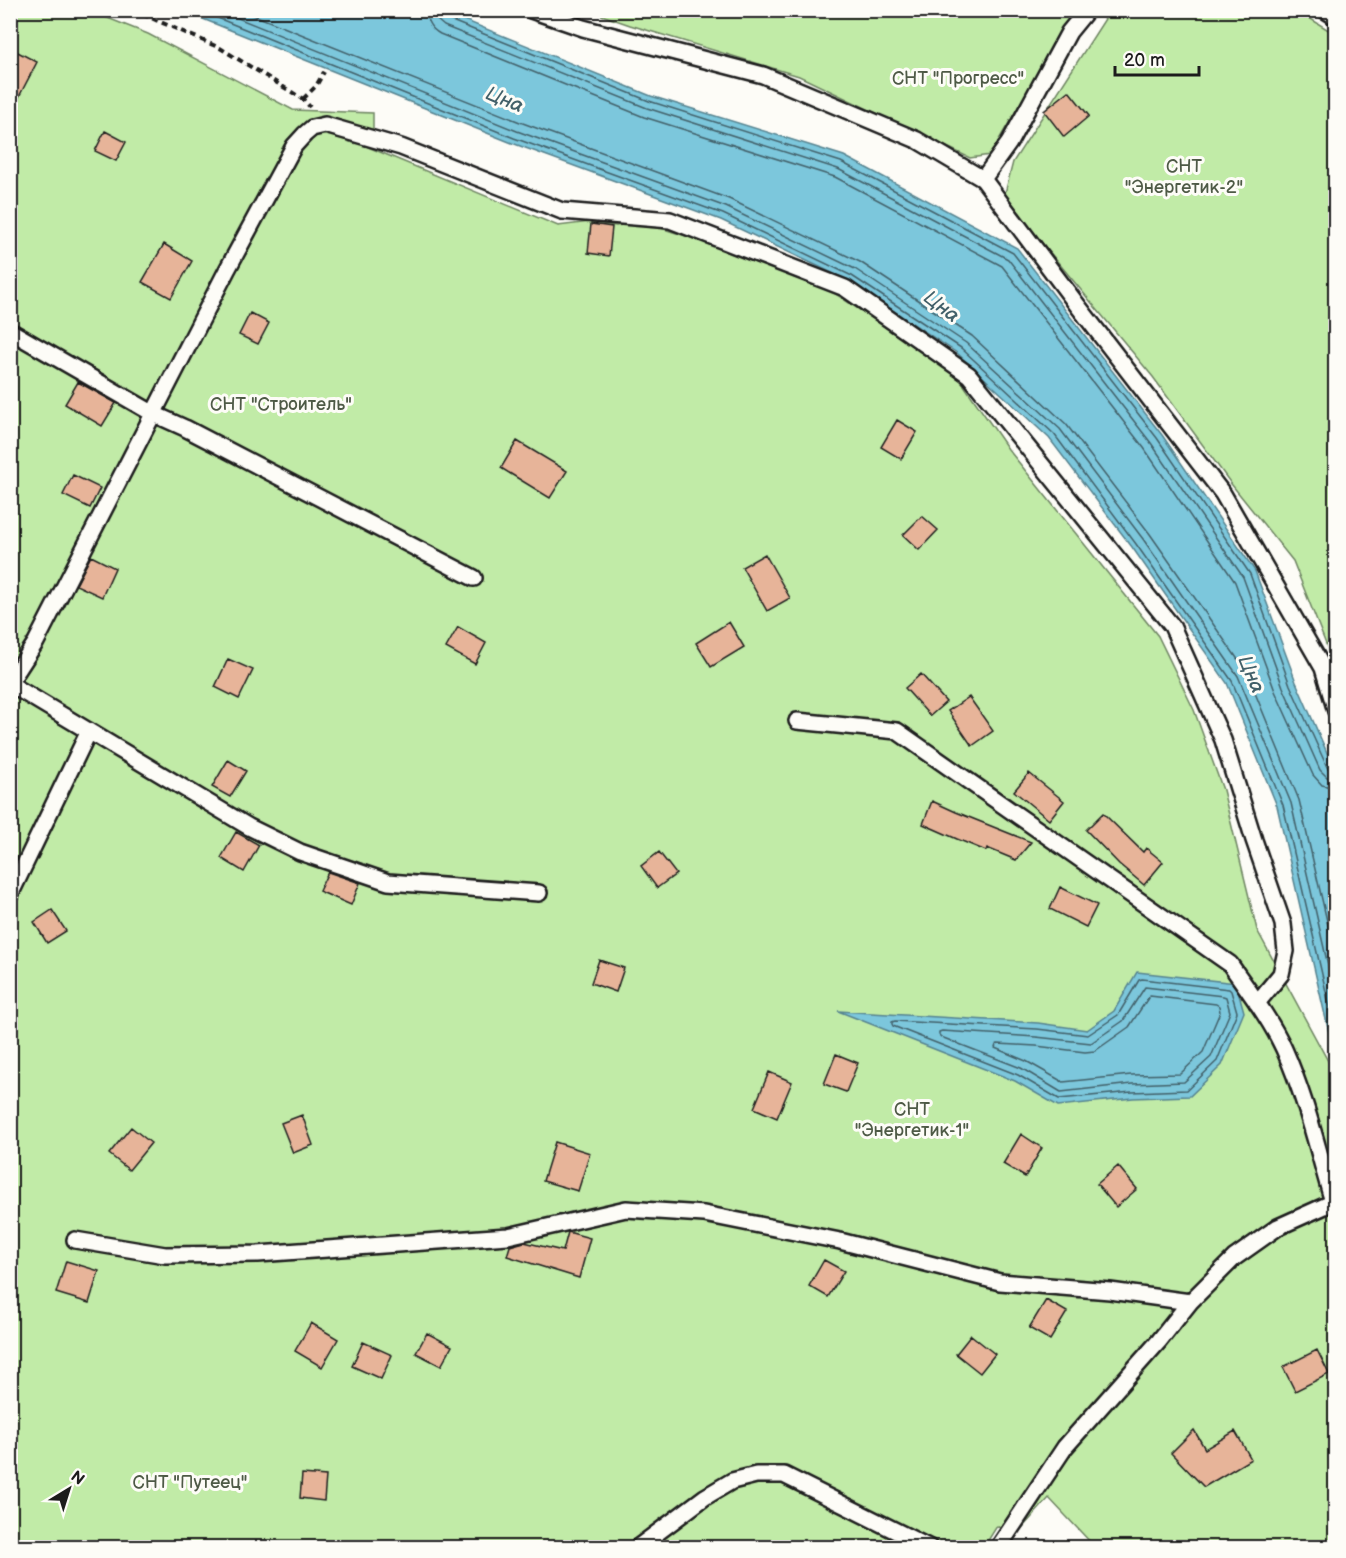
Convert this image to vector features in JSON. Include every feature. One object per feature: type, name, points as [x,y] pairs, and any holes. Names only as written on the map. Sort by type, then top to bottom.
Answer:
[{"type":"lane","points":[[531,10],[583,28],[763,75],[917,140],[983,179],[1222,494],[1323,668],[1335,711]]},
{"type":"lane","points":[[983,179],[1009,143],[1069,32],[1087,10]]},
{"type":"lane","points":[[1325,10],[1335,17]]},
{"type":"lane","points":[[539,893],[388,882],[300,852],[249,827],[10,683],[36,642],[227,270],[294,146],[304,134],[323,124],[401,147],[562,211],[670,220],[681,224],[845,288],[969,375],[1172,626],[1223,740],[1283,924],[1286,951],[1281,974],[1257,1002]]},
{"type":"lane","points":[[10,331],[154,414],[474,578]]},
{"type":"lane","points":[[797,721],[897,730],[1230,964],[1257,1002],[1284,1048],[1303,1100],[1334,1202],[1278,1227],[1260,1239],[1234,1258],[1190,1302],[1159,1341],[1065,1447],[998,1548]]},
{"type":"lane","points":[[10,895],[89,730]]},
{"type":"lane","points":[[75,1240],[165,1255],[258,1254],[508,1236],[626,1209],[704,1214],[840,1241],[1000,1282],[1110,1291],[1190,1302]]},
{"type":"lane","points":[[636,1548],[723,1486],[732,1481],[756,1475],[784,1475],[930,1548]]},
{"type":"path","points":[[133,10],[220,48],[303,99],[323,124]]},
{"type":"path","points":[[303,99],[324,72]]},
{"type":"green space","points":[[11,11],[90,11],[148,34],[293,110],[373,113],[373,131],[368,147],[558,226],[590,222],[616,226],[642,222],[739,253],[834,293],[957,375],[1008,449],[1158,636],[1194,710],[1223,790],[1257,930],[1335,1074],[1335,1547],[1095,1547],[1049,1498],[1014,1537],[997,1526],[984,1547],[11,1548]]},
{"type":"green space","name":"СНТ \"Прогресс\"","points":[[590,11],[1079,11],[1060,36],[990,155],[970,158],[799,76]]},
{"type":"green space","name":"СНТ \"Энергетик-2\"","points":[[1110,11],[1298,11],[1335,34],[1335,667],[1293,561],[1232,485],[1153,377],[1004,197],[1013,162]]},
{"type":"water","name":"Цна","points":[[183,11],[442,11],[651,96],[844,156],[1017,248],[1162,435],[1255,571],[1296,682],[1335,771],[1335,1059],[1277,806],[1227,683],[1132,547],[1049,438],[957,353],[849,281],[721,220],[512,143]]},
{"type":"water","points":[[1137,972],[1236,983],[1244,1012],[1222,1065],[1190,1096],[1133,1098],[1058,1106],[1015,1081],[838,1011],[1038,1023],[1087,1030],[1114,1011]]},
{"type":"building","points":[[10,48],[37,62],[10,114]]},
{"type":"building","points":[[1069,91],[1089,116],[1064,137],[1044,111]]},
{"type":"building","points":[[105,131],[126,142],[116,161],[95,151]]},
{"type":"building","points":[[591,224],[612,227],[609,256],[588,253]]},
{"type":"building","points":[[164,244],[192,261],[171,298],[142,282]]},
{"type":"building","points":[[250,313],[269,323],[258,344],[239,335]]},
{"type":"building","points":[[78,382],[116,403],[102,426],[65,404]]},
{"type":"building","points":[[897,420],[917,432],[901,459],[881,447]]},
{"type":"building","points":[[517,441],[567,471],[550,498],[501,468]]},
{"type":"building","points":[[73,475],[100,488],[90,508],[63,495]]},
{"type":"building","points":[[922,516],[938,530],[919,550],[903,535]]},
{"type":"building","points":[[765,554],[790,598],[767,611],[742,567]]},
{"type":"building","points":[[91,556],[115,568],[102,597],[76,585]]},
{"type":"building","points":[[729,622],[744,647],[711,667],[696,643]]},
{"type":"building","points":[[458,627],[486,643],[475,664],[446,648]]},
{"type":"building","points":[[228,659],[253,670],[239,699],[215,687]]},
{"type":"building","points":[[921,674],[946,702],[930,716],[905,688]]},
{"type":"building","points":[[969,697],[993,731],[972,746],[948,711]]},
{"type":"building","points":[[228,760],[246,771],[230,797],[212,787]]},
{"type":"building","points":[[1029,773],[1064,801],[1049,820],[1014,791]]},
{"type":"building","points":[[932,801],[1031,842],[1016,860],[957,839],[923,824]]},
{"type":"building","points":[[1103,813],[1143,852],[1146,848],[1163,862],[1144,885],[1119,864],[1086,830]]},
{"type":"building","points":[[236,832],[259,845],[244,872],[221,858]]},
{"type":"building","points":[[659,852],[676,874],[657,888],[641,866]]},
{"type":"building","points":[[328,872],[360,883],[351,905],[319,891]]},
{"type":"building","points":[[1060,887],[1097,905],[1086,927],[1050,909]]},
{"type":"building","points":[[52,910],[66,931],[47,943],[34,922]]},
{"type":"building","points":[[599,960],[624,968],[616,992],[591,983]]},
{"type":"building","points":[[836,1054],[858,1063],[846,1092],[824,1084]]},
{"type":"building","points":[[769,1072],[792,1082],[777,1118],[754,1108]]},
{"type":"building","points":[[302,1115],[313,1145],[293,1153],[281,1123]]},
{"type":"building","points":[[131,1127],[151,1143],[129,1170],[109,1154]]},
{"type":"building","points":[[1021,1134],[1042,1148],[1025,1177],[1003,1164]]},
{"type":"building","points":[[555,1142],[590,1153],[578,1191],[543,1181]]},
{"type":"building","points":[[1118,1166],[1137,1189],[1116,1207],[1097,1184]]},
{"type":"building","points":[[568,1232],[590,1238],[579,1278],[507,1256],[510,1246],[524,1242],[563,1251]]},
{"type":"building","points":[[824,1260],[844,1271],[828,1297],[809,1286]]},
{"type":"building","points":[[66,1261],[99,1271],[89,1303],[56,1293]]},
{"type":"building","points":[[1046,1300],[1067,1312],[1050,1340],[1029,1328]]},
{"type":"building","points":[[311,1323],[338,1339],[322,1367],[295,1351]]},
{"type":"building","points":[[427,1333],[452,1346],[441,1366],[416,1353]]},
{"type":"building","points":[[971,1335],[995,1354],[980,1373],[956,1354]]},
{"type":"building","points":[[363,1342],[392,1355],[381,1379],[352,1366]]},
{"type":"building","points":[[1317,1350],[1329,1374],[1295,1391],[1283,1367]]},
{"type":"building","points":[[1194,1430],[1205,1449],[1235,1431],[1251,1459],[1204,1487],[1171,1453]]},
{"type":"building","points":[[302,1474],[326,1476],[324,1501],[300,1498]]},
{"type":"park label","name":"СНТ \"Строитель\"","points":[[281,404]]},
{"type":"park label","name":"СНТ \"Энергетик-1\"","points":[[912,1119]]},
{"type":"park label","name":"СНТ \"Путеец\"","points":[[190,1482]]}]
